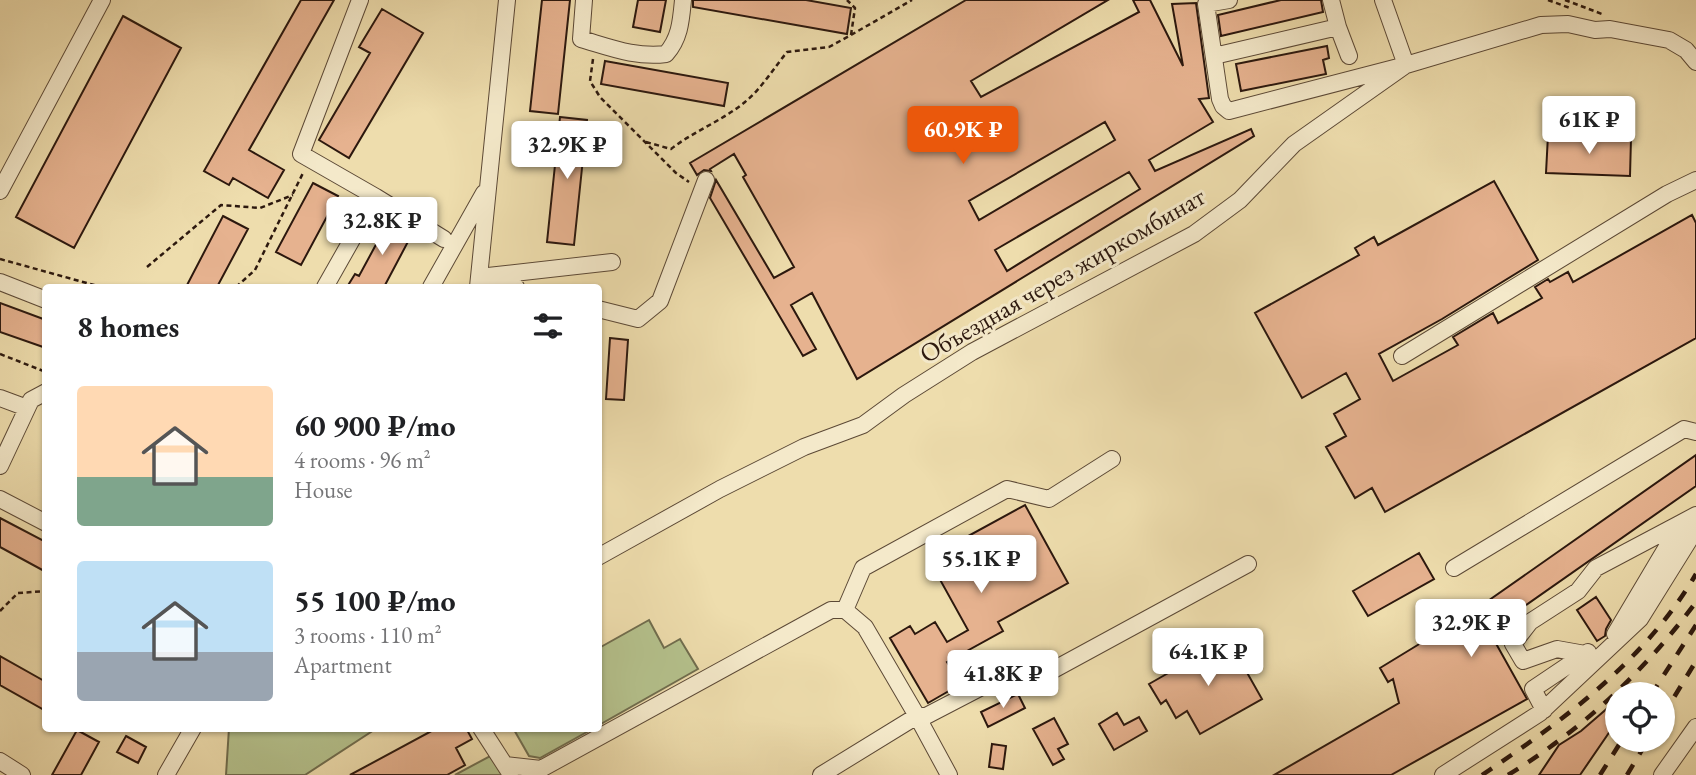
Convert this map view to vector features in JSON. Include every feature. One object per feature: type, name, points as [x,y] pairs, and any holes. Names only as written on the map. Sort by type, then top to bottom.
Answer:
[{"type":"street","points":[[0,191],[102,0]]},
{"type":"street","points":[[360,0],[301,154],[444,239]]},
{"type":"street","points":[[507,0],[478,282],[612,262]]},
{"type":"street","points":[[584,0],[581,39],[650,56],[666,54],[676,42],[683,0]]},
{"type":"street","points":[[1229,0],[1206,4],[1220,99],[1229,111],[1406,65],[1383,0]]},
{"type":"street","points":[[1331,0],[1349,56]]},
{"type":"street","name":"Объездная через жиркомбинат","points":[[602,555],[720,489],[792,453],[863,425],[904,395],[972,352],[1194,234],[1240,200],[1294,144],[1406,65],[1541,25],[1568,24],[1669,40],[1686,50],[1696,62]]},
{"type":"street","points":[[1214,56],[1338,27]]},
{"type":"street","points":[[602,310],[638,319],[660,301],[706,180]]},
{"type":"street","points":[[1402,356],[1667,194],[1696,180]]},
{"type":"street","points":[[433,284],[487,188]]},
{"type":"street","points":[[327,284],[376,197]]},
{"type":"street","points":[[0,282],[42,298]]},
{"type":"street","points":[[0,466],[31,400],[42,393]]},
{"type":"street","points":[[0,398],[27,408]]},
{"type":"street","points":[[1454,568],[1684,429],[1696,432]]},
{"type":"street","points":[[845,610],[863,568],[1007,489],[1049,499],[1112,459]]},
{"type":"street","points":[[0,499],[42,521]]},
{"type":"street","points":[[1585,654],[1557,649],[1523,662],[1513,644],[1530,622],[1578,591],[1596,568],[1691,522]]},
{"type":"street","points":[[1544,709],[1533,689],[1616,634],[1691,522]]},
{"type":"street","points":[[1443,775],[1544,709],[1640,619],[1691,522]]},
{"type":"street","points":[[821,775],[917,716],[926,716],[1001,677],[1031,682],[1248,564]]},
{"type":"street","points":[[484,732],[508,770],[541,769],[831,610],[845,610],[865,627],[949,775]]},
{"type":"street","points":[[1534,657],[1547,680]]},
{"type":"street","points":[[1664,774],[1696,727]]},
{"type":"street","points":[[166,775],[190,732]]},
{"type":"street","points":[[0,761],[22,775]]},
{"type":"path","points":[[848,0],[855,8],[851,35]]},
{"type":"path","points":[[646,142],[671,149],[747,101],[787,52],[830,47],[912,0]]},
{"type":"path","points":[[612,48],[609,57],[593,59],[590,81],[600,97],[676,173],[691,183],[706,180]]},
{"type":"path","points":[[239,284],[255,270],[304,172],[301,154]]},
{"type":"path","points":[[147,267],[221,205],[260,208],[293,195]]},
{"type":"path","points":[[0,259],[90,284]]},
{"type":"path","points":[[0,354],[42,370]]},
{"type":"path","points":[[0,611],[18,593],[42,591]]},
{"type":"green space","points":[[649,620],[664,648],[680,639],[698,669],[602,723],[602,646]]},
{"type":"green space","points":[[229,732],[371,732],[305,775],[226,775]]},
{"type":"green space","points":[[515,732],[587,732],[540,758],[529,756]]},
{"type":"green space","points":[[492,755],[503,775],[455,775]]},
{"type":"building","points":[[301,0],[334,0],[249,150],[284,170],[268,198],[233,178],[229,185],[204,171]]},
{"type":"building","points":[[542,0],[570,0],[558,114],[530,111]]},
{"type":"building","points":[[638,0],[666,0],[660,32],[633,27]]},
{"type":"building","points":[[693,0],[806,0],[851,8],[847,34],[693,7]]},
{"type":"building","points":[[966,0],[1108,0],[971,81],[981,97],[1139,12],[1133,0],[1150,0],[1183,66],[1172,4],[1196,3],[1209,98],[1199,99],[1213,122],[1149,160],[1155,171],[1251,129],[1254,136],[857,379],[812,293],[791,305],[816,349],[803,356],[710,198],[716,180],[774,278],[794,267],[743,177],[746,175],[734,154],[710,169],[711,171],[704,170],[697,175],[690,163]],"holes":[[[1105,122],[1115,140],[979,220],[969,201]],[[1129,172],[1140,189],[1007,271],[995,250]]]},
{"type":"building","points":[[1281,0],[1321,0],[1323,12],[1221,36],[1218,15]]},
{"type":"building","points":[[382,9],[423,33],[349,158],[319,140],[370,53],[359,47]]},
{"type":"building","points":[[123,16],[181,48],[74,248],[16,217]]},
{"type":"building","points":[[1327,46],[1329,58],[1323,60],[1326,74],[1241,91],[1236,64]]},
{"type":"building","points":[[605,61],[728,83],[724,106],[601,84]]},
{"type":"building","points":[[560,117],[587,120],[574,245],[547,242]]},
{"type":"building","points":[[1548,135],[1631,138],[1630,176],[1546,173]]},
{"type":"building","points":[[1494,181],[1538,260],[1379,354],[1393,381],[1458,345],[1453,337],[1493,313],[1498,323],[1542,298],[1535,287],[1548,279],[1550,282],[1568,272],[1573,282],[1692,215],[1696,223],[1696,338],[1385,512],[1372,488],[1355,498],[1326,447],[1346,436],[1334,414],[1360,399],[1346,373],[1302,398],[1255,313],[1359,255],[1355,248],[1374,237],[1378,245]]},
{"type":"building","points":[[313,183],[338,196],[301,265],[276,252]]},
{"type":"building","points":[[223,216],[248,229],[219,284],[188,284]]},
{"type":"building","points":[[383,220],[411,236],[386,284],[349,284],[355,274],[359,276],[379,239],[374,237]]},
{"type":"building","points":[[0,303],[42,319],[42,347],[0,332]]},
{"type":"building","points":[[610,338],[628,340],[624,400],[606,399]]},
{"type":"building","points":[[1696,455],[1696,486],[1489,631],[1527,699],[1391,775],[1274,775],[1399,703],[1393,679],[1388,682],[1380,668],[1475,610]]},
{"type":"building","points":[[1025,505],[1068,583],[998,622],[1003,631],[947,662],[961,684],[928,703],[890,638],[910,626],[915,634],[935,622],[947,642],[968,630],[928,558]]},
{"type":"building","points":[[0,518],[42,540],[42,570],[0,547]]},
{"type":"building","points":[[1419,553],[1434,579],[1368,616],[1353,591]]},
{"type":"building","points":[[1596,597],[1611,620],[1605,636],[1597,641],[1577,610]]},
{"type":"building","points":[[1228,639],[1262,699],[1200,734],[1187,711],[1176,718],[1166,700],[1161,704],[1149,684]]},
{"type":"building","points":[[0,656],[42,680],[42,709],[0,685]]},
{"type":"building","points":[[1018,694],[1025,708],[988,727],[981,712]]},
{"type":"building","points":[[1605,710],[1605,739],[1580,775],[1539,775],[1559,745]]},
{"type":"building","points":[[1117,713],[1124,725],[1139,717],[1147,731],[1114,750],[1099,724]]},
{"type":"building","points":[[1054,718],[1068,744],[1058,749],[1064,759],[1053,765],[1033,729]]},
{"type":"building","points":[[76,732],[99,742],[81,775],[52,775]]},
{"type":"building","points":[[430,732],[468,732],[472,739],[456,748],[465,765],[447,775],[350,775]]},
{"type":"building","points":[[126,736],[146,747],[138,763],[117,752]]},
{"type":"building","points":[[992,744],[1006,746],[1003,769],[989,767]]},
{"type":"railway","points":[[1482,775],[1543,733],[1601,686],[1653,634],[1696,574]]},
{"type":"railway","points":[[1508,775],[1562,738],[1611,698],[1655,652],[1696,602]]},
{"type":"railway","points":[[1659,682],[1696,625]]},
{"type":"railway","points":[[1675,696],[1696,661]]},
{"type":"railway","points":[[1600,775],[1614,752]]},
{"type":"railway","points":[[1627,775],[1641,752]]}]
